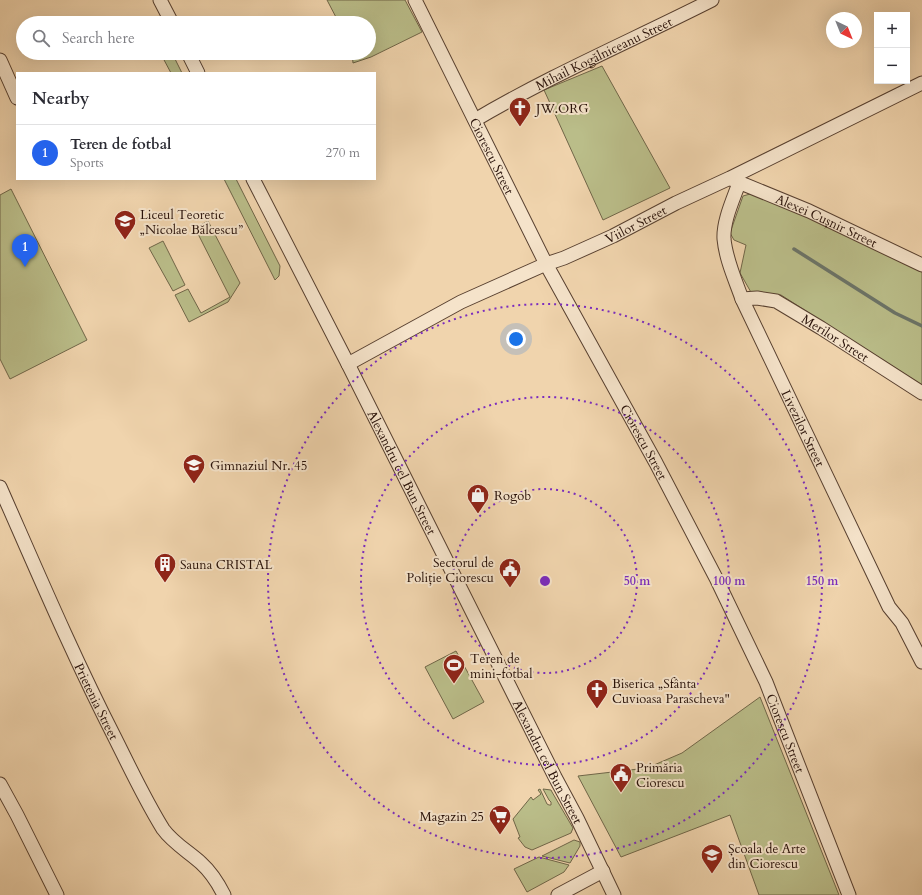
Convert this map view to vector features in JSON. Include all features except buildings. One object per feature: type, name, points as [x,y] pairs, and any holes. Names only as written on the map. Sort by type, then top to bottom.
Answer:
[{"type":"street","points":[[160,0],[168,16]]},
{"type":"street","name":"Ciorescu Street","points":[[416,0],[546,264],[656,463],[716,578],[771,696],[849,895]]},
{"type":"street","name":"Mihail Kogălniceanu Street","points":[[475,120],[538,85],[712,0]]},
{"type":"street","points":[[0,60],[16,96]]},
{"type":"street","points":[[192,60],[198,72]]},
{"type":"street","name":"Viilor Street","points":[[348,364],[461,302],[613,236],[676,203],[734,180],[922,83]]},
{"type":"street","name":"Alexandru cel Bun Street","points":[[254,180],[348,364],[614,895]]},
{"type":"street","name":"Alexei Cușnir Street","points":[[734,180],[808,211],[922,265]]},
{"type":"street","name":"Livezilor Street","points":[[734,180],[724,239],[729,264],[742,299],[889,607],[902,623],[922,662]]},
{"type":"street","name":"Merilor Street","points":[[742,299],[757,298],[776,301],[922,393]]},
{"type":"street","name":"Prietenia Street","points":[[0,487],[37,572],[98,704],[164,830],[173,840],[202,863],[210,872],[224,895]]},
{"type":"street","points":[[0,784],[57,895]]},
{"type":"street","points":[[558,895],[603,871]]},
{"type":"green space","points":[[327,0],[405,0],[422,32],[376,55],[376,16],[335,16]]},
{"type":"green space","points":[[164,60],[176,60],[182,72],[170,72]]},
{"type":"green space","points":[[353,60],[362,60],[353,63]]},
{"type":"green space","points":[[602,66],[670,188],[603,220],[544,90]]},
{"type":"green space","points":[[225,180],[237,180],[280,266],[279,276],[275,280]]},
{"type":"green space","points":[[11,189],[87,340],[10,379],[0,359],[0,195]]},
{"type":"green space","points":[[750,194],[777,202],[922,270],[922,385],[781,295],[760,293],[752,294],[740,273],[746,245],[734,240],[730,233],[743,196]]},
{"type":"green space","points":[[208,221],[240,283],[228,302],[189,322],[175,295],[188,289],[201,313],[230,297],[195,228]]},
{"type":"green space","points":[[163,241],[185,285],[173,291],[149,248]]},
{"type":"green space","name":"Teren de mini-fotbal","points":[[456,651],[484,702],[453,719],[425,667]]},
{"type":"green space","points":[[760,697],[839,895],[759,895],[730,815],[621,857],[578,776],[647,768],[682,753]]},
{"type":"green space","points":[[540,789],[547,804],[549,805],[551,805],[551,802],[543,789],[551,790],[573,828],[571,833],[532,850],[525,847],[518,838],[520,837],[513,819],[531,797],[533,800],[541,794],[538,790]]},
{"type":"green space","points":[[574,840],[580,842],[580,846],[570,863],[542,856]]},
{"type":"green space","points":[[539,857],[569,865],[564,872],[527,892],[514,869]]},
{"type":"waterway","points":[[794,249],[895,313],[922,326]]},
{"type":"place","name":"JW.ORG","points":[[520,128]]},
{"type":"place","name":"Liceul Teoretic „Nicolae Bălcescu”","points":[[125,240]]},
{"type":"place","name":"Teren de fotbal","points":[[25,267]]},
{"type":"place","name":"Gimnaziul Nr. 45","points":[[194,484]]},
{"type":"place","name":"Rogob","points":[[478,514]]},
{"type":"place","name":"Sauna CRISTAL","points":[[165,584]]},
{"type":"place","name":"Sectorul de Poliție Ciorescu","points":[[510,588]]},
{"type":"place","name":"Teren de mini-fotbal","points":[[454,684]]},
{"type":"place","name":"Biserica „Sfânta Cuvioasa Parascheva\"","points":[[597,710]]},
{"type":"place","name":"Primăria Ciorescu","points":[[621,794]]},
{"type":"place","name":"Magazin 25","points":[[500,836]]},
{"type":"place","name":"Școala de Arte din Ciorescu","points":[[712,874]]}]
